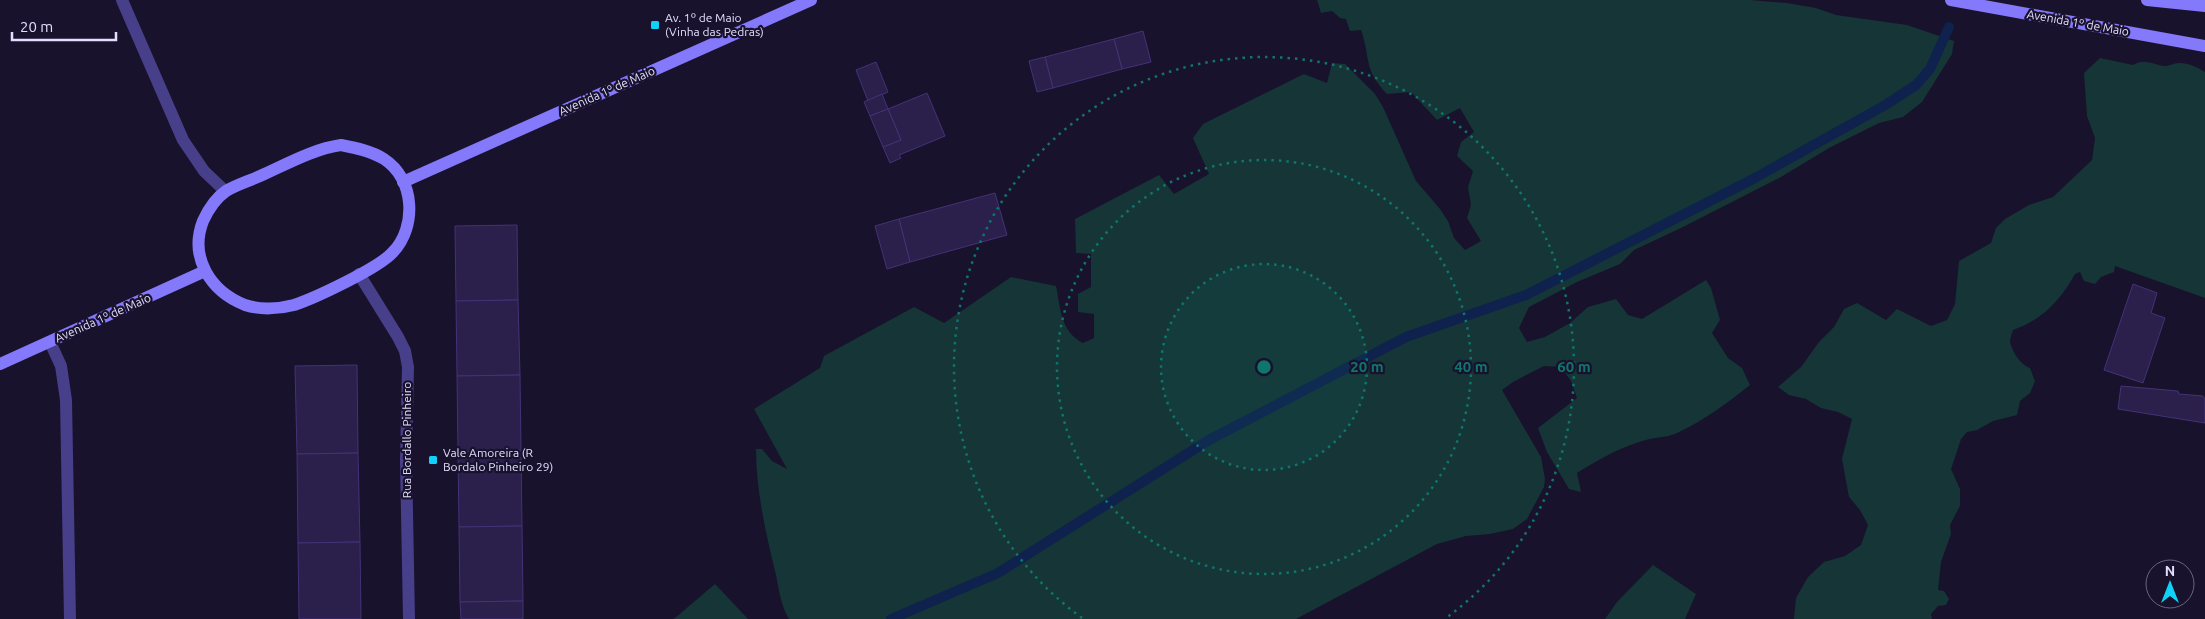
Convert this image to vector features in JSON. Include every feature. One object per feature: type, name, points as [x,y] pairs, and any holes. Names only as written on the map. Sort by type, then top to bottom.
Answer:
[{"type":"main road","name":"Avenida 1º de Maio","points":[[403,182],[811,0]]},
{"type":"main road","name":"Avenida 1º de Maio","points":[[1951,0],[2205,46]]},
{"type":"main road","points":[[2147,0],[2205,6]]},
{"type":"main road","points":[[341,146],[366,150],[384,159],[394,167],[403,182],[410,203],[410,218],[405,235],[394,252],[382,263],[293,305],[269,308],[250,306],[234,300],[217,288],[205,271],[198,245],[200,229],[212,204],[225,191],[323,148],[341,146]]},
{"type":"main road","name":"Avenida 1º de Maio","points":[[0,364],[205,271]]},
{"type":"street","points":[[122,0],[184,140],[204,171],[225,191]]},
{"type":"street","name":"Rua Bordallo Pinheiro","points":[[359,274],[398,337],[405,351],[408,367],[406,460],[409,619]]},
{"type":"street","points":[[50,342],[61,366],[66,390],[70,619]]},
{"type":"green space","points":[[1317,0],[1750,0],[1787,3],[1816,8],[1836,15],[1907,25],[1954,41],[1952,54],[1922,102],[1903,117],[1879,123],[1829,148],[1781,177],[1634,250],[1620,264],[1577,282],[1529,307],[1519,328],[1527,342],[1545,337],[1570,323],[1588,307],[1616,299],[1628,315],[1642,319],[1706,280],[1711,288],[1720,320],[1712,333],[1728,358],[1742,368],[1750,385],[1697,423],[1677,433],[1650,439],[1621,449],[1577,473],[1581,492],[1569,489],[1547,452],[1538,428],[1577,398],[1571,381],[1561,367],[1544,366],[1513,382],[1502,390],[1541,457],[1545,479],[1544,487],[1527,519],[1513,529],[1490,534],[1466,536],[1437,544],[1296,619],[789,619],[781,598],[765,528],[756,465],[756,449],[762,449],[772,461],[787,469],[754,409],[820,368],[824,356],[914,307],[944,323],[1011,277],[1056,286],[1063,319],[1070,332],[1083,343],[1094,338],[1094,314],[1078,312],[1078,294],[1091,287],[1091,254],[1076,253],[1075,219],[1159,175],[1174,194],[1209,174],[1193,138],[1203,124],[1304,74],[1327,83],[1332,63],[1345,64],[1375,94],[1383,107],[1416,181],[1448,221],[1454,238],[1465,250],[1481,241],[1467,218],[1471,205],[1468,187],[1473,171],[1457,156],[1461,142],[1474,132],[1460,108],[1437,120],[1411,92],[1387,94],[1374,78],[1361,30],[1350,31],[1346,19],[1340,18],[1332,11],[1321,13]]},
{"type":"green space","points":[[2100,58],[2133,65],[2142,62],[2163,66],[2183,63],[2205,72],[2205,298],[2115,266],[2114,272],[2101,277],[2095,284],[2084,281],[2080,272],[2075,274],[2063,293],[2049,308],[2033,321],[2013,330],[2010,342],[2013,350],[2017,358],[2030,368],[2035,381],[2030,393],[2020,401],[2017,415],[1993,421],[1977,430],[1967,432],[1961,439],[1951,469],[1960,489],[1960,506],[1950,525],[1951,534],[1941,562],[1938,590],[1944,591],[1949,599],[1946,605],[1938,606],[1931,614],[1932,619],[1794,619],[1796,598],[1808,577],[1824,562],[1845,556],[1861,545],[1868,525],[1860,510],[1849,497],[1842,459],[1852,419],[1838,412],[1821,408],[1806,399],[1789,395],[1778,387],[1801,367],[1819,342],[1834,327],[1844,309],[1857,303],[1886,320],[1897,309],[1931,326],[1947,320],[1955,304],[1959,261],[1991,243],[1996,228],[2005,219],[2029,205],[2053,197],[2092,160],[2095,138],[2087,116],[2084,73]]},
{"type":"green space","points":[[1653,565],[1696,594],[1685,619],[1605,619],[1617,602]]},
{"type":"green space","points":[[715,584],[748,619],[673,619],[675,618]]},
{"type":"building","points":[[1143,31],[1151,62],[1122,69],[1114,39]]},
{"type":"building","points":[[1114,39],[1122,69],[1053,88],[1045,57]]},
{"type":"building","points":[[1045,57],[1053,88],[1037,92],[1029,61]]},
{"type":"building","points":[[876,62],[888,92],[868,101],[856,70]]},
{"type":"building","points":[[927,93],[945,136],[899,155],[901,158],[890,163],[883,147],[901,140],[888,109]]},
{"type":"building","points":[[882,94],[888,109],[870,116],[864,102]]},
{"type":"building","points":[[888,109],[901,140],[883,147],[870,116]]},
{"type":"building","points":[[995,193],[1007,235],[910,262],[899,219]]},
{"type":"building","points":[[899,219],[910,262],[887,269],[875,226]]},
{"type":"building","points":[[517,225],[518,300],[456,301],[455,226]]},
{"type":"building","points":[[2133,284],[2157,293],[2151,313],[2165,318],[2143,383],[2104,370]]},
{"type":"building","points":[[518,300],[520,375],[457,376],[456,301]]},
{"type":"building","points":[[357,365],[358,453],[297,454],[295,366]]},
{"type":"building","points":[[520,375],[521,450],[458,452],[457,376]]},
{"type":"building","points":[[2121,386],[2178,391],[2179,394],[2203,396],[2205,399],[2205,423],[2118,409]]},
{"type":"building","points":[[521,450],[522,526],[459,527],[458,452]]},
{"type":"building","points":[[358,453],[360,542],[298,543],[297,454]]},
{"type":"building","points":[[522,526],[523,601],[460,602],[459,527]]},
{"type":"building","points":[[360,542],[361,619],[299,619],[298,543]]},
{"type":"building","points":[[523,601],[523,619],[461,619],[460,602]]},
{"type":"waterway","points":[[891,619],[998,573],[1209,440],[1406,337],[1526,295],[1753,179],[1887,104],[1916,85],[1930,69],[1949,27]]},
{"type":"place","name":"Av. 1º de Maio (Vinha das Pedras)","points":[[655,25]]},
{"type":"place","name":"Vale Amoreira (R Bordalo Pinheiro 29)","points":[[433,460]]}]
